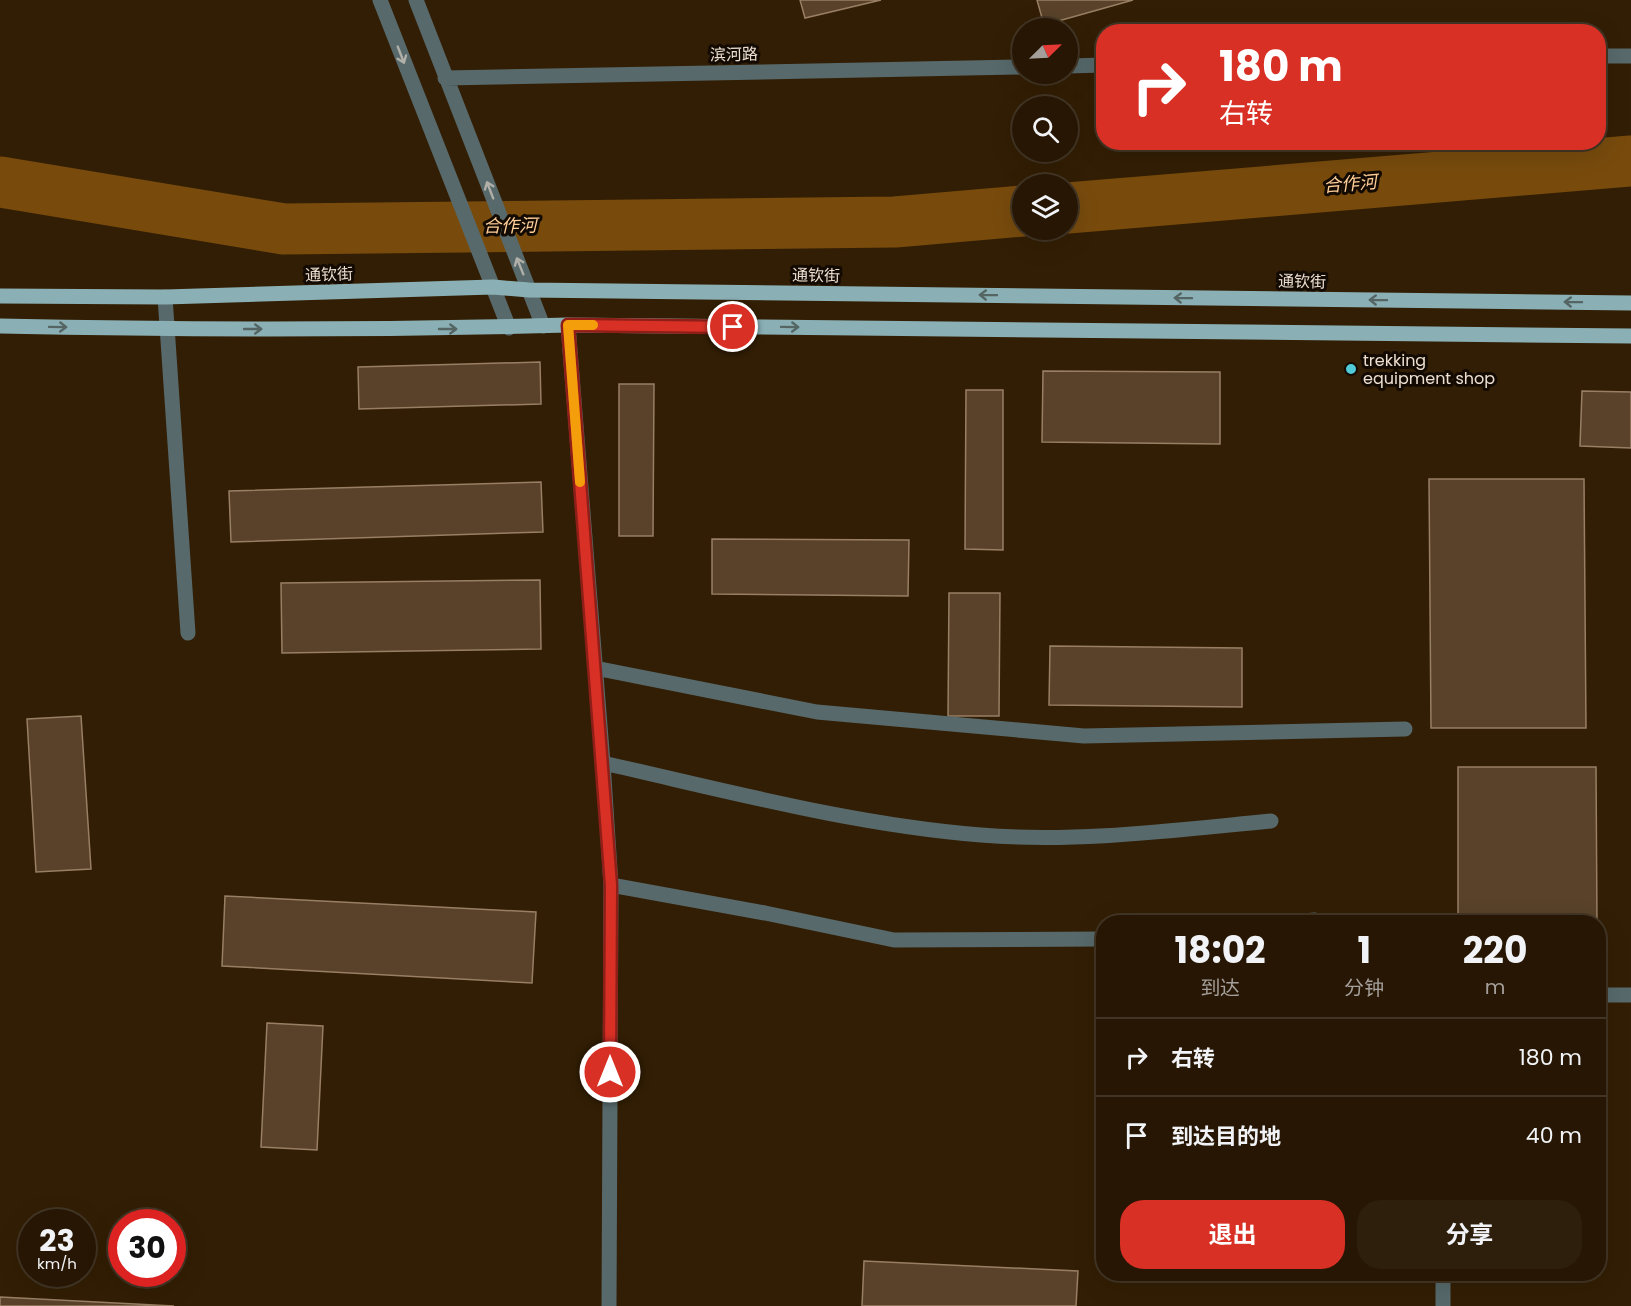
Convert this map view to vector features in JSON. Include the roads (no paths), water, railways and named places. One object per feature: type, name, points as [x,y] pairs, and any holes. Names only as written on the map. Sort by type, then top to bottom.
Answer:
[{"type":"main road","name":"通钦街","points":[[0,296],[165,297],[493,287],[530,290],[1631,303]]},
{"type":"main road","points":[[0,326],[166,330],[509,328],[568,325],[1631,336]]},
{"type":"street","points":[[380,0],[509,328]]},
{"type":"street","points":[[416,0],[543,326]]},
{"type":"street","points":[[1606,56],[1631,56]]},
{"type":"street","points":[[1078,66],[1096,65]]},
{"type":"street","name":"滨河路","points":[[445,78],[1012,67]]},
{"type":"street","points":[[165,297],[188,633]]},
{"type":"street","points":[[568,325],[611,885],[609,1306]]},
{"type":"street","points":[[595,668],[817,712],[1084,736],[1405,729]]},
{"type":"street","points":[[603,763],[879,822],[982,836],[1101,836],[1271,821]]},
{"type":"street","points":[[611,885],[765,913],[894,940],[1096,939]]},
{"type":"street","points":[[1606,994],[1631,995]]},
{"type":"street","points":[[1443,1281],[1443,1306]]},
{"type":"waterway","name":"合作河","points":[[1078,207],[1631,161]]},
{"type":"waterway","name":"合作河","points":[[0,182],[284,229],[895,222],[1012,212]]},
{"type":"place","name":"trekking equipment shop","points":[[1351,369]]}]
